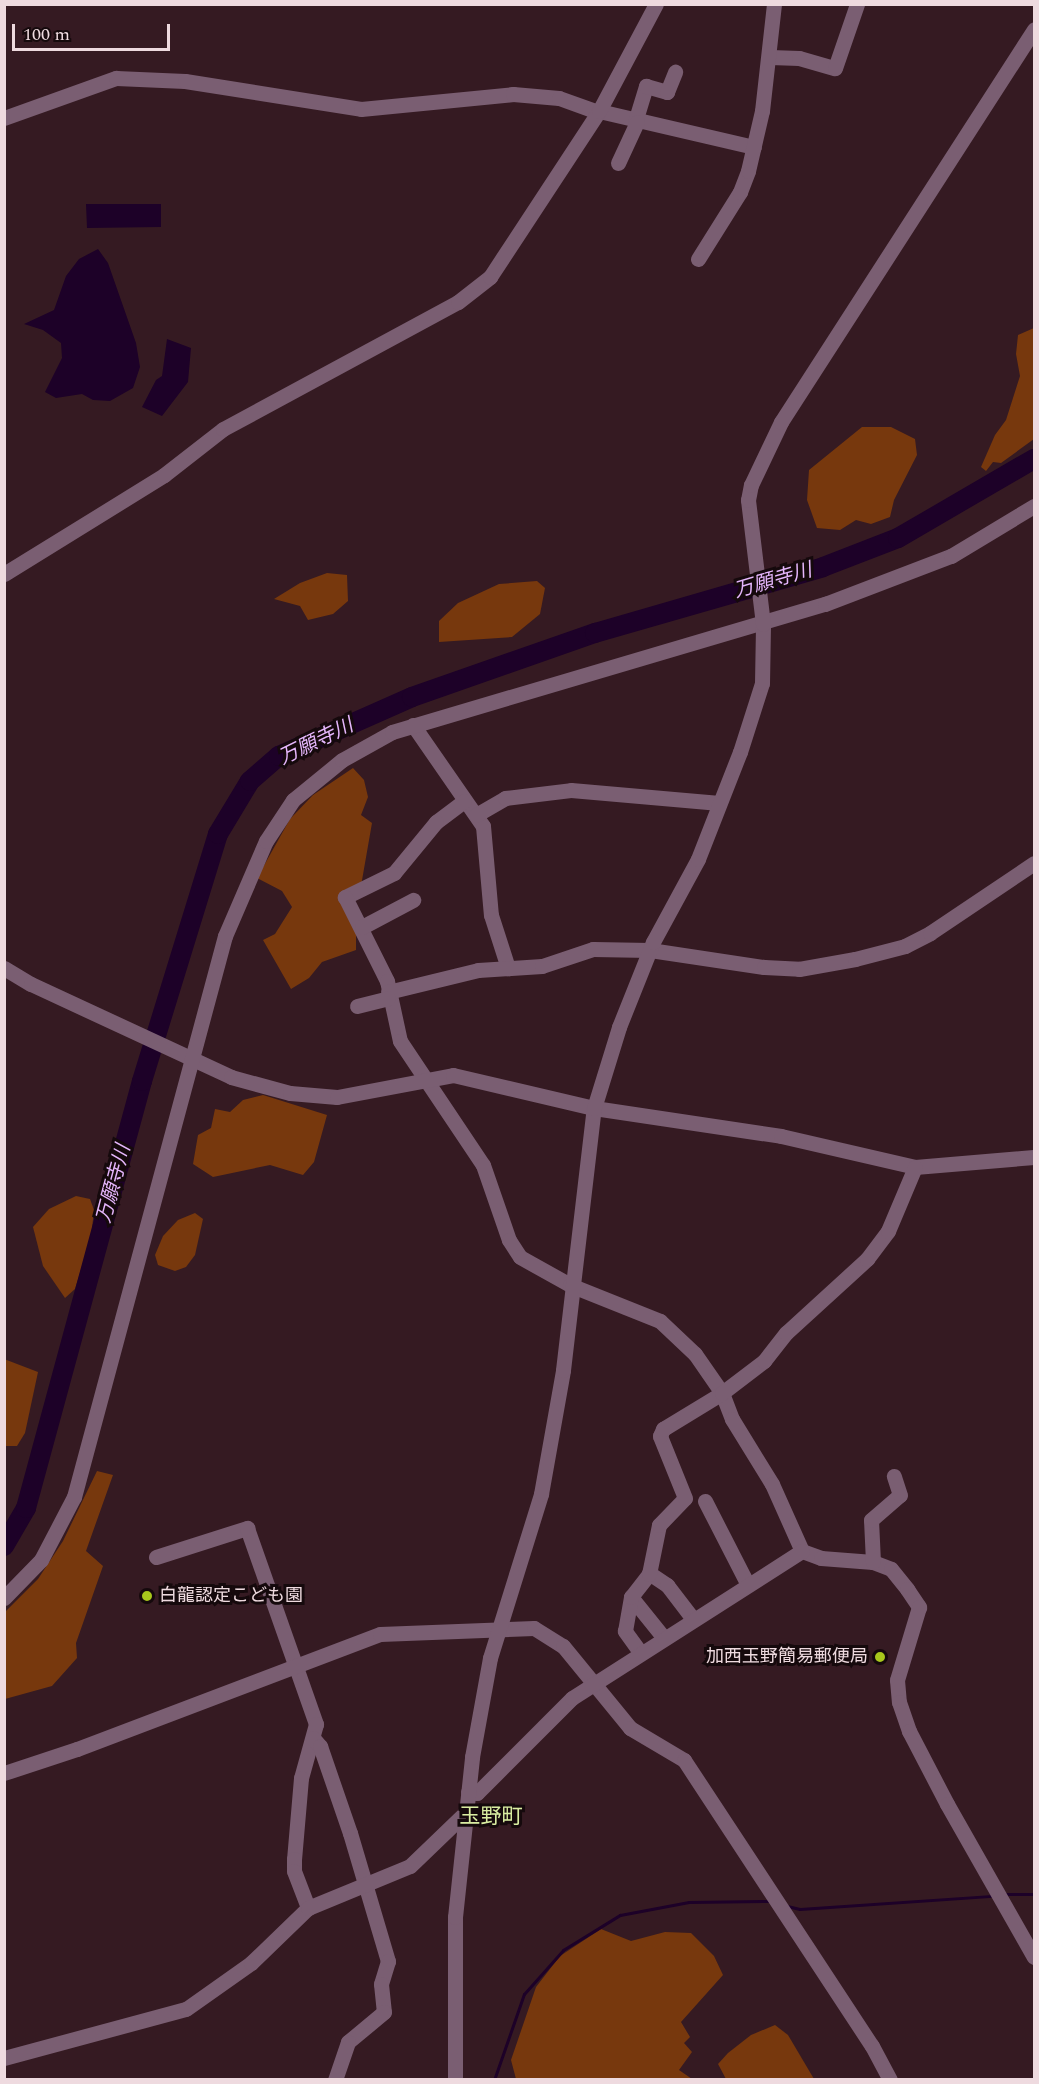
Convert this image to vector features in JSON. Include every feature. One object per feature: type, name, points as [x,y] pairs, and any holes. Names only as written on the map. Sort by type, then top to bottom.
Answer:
[{"type":"street","points":[[4,574],[164,475],[223,429],[474,290],[511,250],[598,112],[656,4]]},
{"type":"street","points":[[698,260],[740,192],[753,147],[770,57],[774,4]]},
{"type":"street","points":[[770,57],[838,66],[857,4]]},
{"type":"street","points":[[455,2079],[453,1965],[464,1814],[480,1705],[499,1629],[541,1494],[562,1370],[570,1285],[594,1108],[619,1027],[650,950],[682,893],[754,715],[762,683],[762,622],[748,500],[766,451],[1035,29]]},
{"type":"street","points":[[618,163],[636,122],[646,86],[667,92],[675,72]]},
{"type":"street","points":[[4,118],[116,78],[185,81],[362,109],[513,94],[559,98],[636,122],[753,147]]},
{"type":"street","points":[[4,1598],[41,1560],[74,1497],[225,936],[278,822],[293,800],[342,760],[392,732],[762,622],[951,556],[1035,506]]},
{"type":"street","points":[[413,725],[483,826],[491,915],[508,968]]},
{"type":"street","points":[[476,815],[505,798],[571,790],[719,803]]},
{"type":"street","points":[[464,801],[436,822],[394,873],[345,897],[387,981],[388,995],[400,1041],[483,1165],[508,1240],[520,1257],[570,1285],[660,1321],[695,1354],[722,1393],[732,1419],[772,1484],[802,1551],[821,1558],[873,1562],[891,1569],[920,1608],[897,1680],[899,1702],[909,1731],[1035,1957]]},
{"type":"street","points":[[357,1006],[478,970],[542,966],[593,949],[650,950],[764,968],[800,969],[855,959],[905,946],[930,933],[1035,863]]},
{"type":"street","points":[[362,927],[413,900]]},
{"type":"street","points":[[4,968],[231,1077],[290,1093],[338,1097],[453,1075],[594,1108],[781,1136],[915,1167],[1035,1157]]},
{"type":"street","points":[[640,1652],[625,1631],[631,1597],[649,1573],[654,1533],[685,1498],[660,1436],[663,1429],[722,1393],[764,1361],[786,1333],[867,1259],[888,1230],[915,1167]]},
{"type":"street","points":[[873,1562],[868,1533],[871,1520],[900,1496],[894,1476]]},
{"type":"street","points":[[705,1501],[748,1585]]},
{"type":"street","points":[[156,1557],[247,1528],[316,1724],[301,1778],[294,1859],[294,1871],[309,1908]]},
{"type":"street","points":[[468,1792],[477,1793],[565,1704],[640,1652],[802,1551]]},
{"type":"street","points":[[649,1573],[667,1585],[693,1619]]},
{"type":"street","points":[[631,1597],[664,1638]]},
{"type":"street","points":[[4,1773],[295,1668],[380,1634],[534,1628],[548,1635],[596,1683],[630,1728],[684,1760],[872,2046],[890,2079]]},
{"type":"street","points":[[313,1738],[332,1777],[388,1961],[381,1984],[384,2012],[348,2042],[335,2079]]},
{"type":"street","points":[[4,2058],[186,2009],[251,1963],[309,1908],[410,1866],[464,1814]]},
{"type":"shaded area","points":[[86,204],[161,204],[161,227],[87,228]]},
{"type":"shaded area","points":[[98,249],[108,263],[136,343],[140,367],[133,388],[110,401],[93,400],[82,394],[56,398],[45,392],[62,358],[61,343],[43,330],[24,324],[54,310],[66,276],[79,259]]},
{"type":"shaded area","points":[[1034,328],[1034,439],[1001,463],[993,462],[986,471],[981,467],[995,435],[1006,420],[1020,376],[1016,354],[1018,335]]},
{"type":"shaded area","points":[[167,339],[191,348],[188,382],[162,416],[142,407],[156,380],[162,376]]},
{"type":"shaded area","points":[[862,427],[891,427],[915,439],[917,455],[894,500],[890,517],[871,524],[856,520],[840,530],[817,528],[807,500],[809,470]]},
{"type":"shaded area","points":[[327,573],[347,575],[348,601],[333,614],[308,620],[300,606],[274,599],[300,583]]},
{"type":"shaded area","points":[[537,581],[545,588],[540,614],[512,637],[439,642],[439,621],[458,603],[499,584]]},
{"type":"shaded area","points":[[353,768],[364,780],[368,797],[361,815],[372,823],[361,886],[340,895],[356,927],[356,950],[322,962],[309,978],[291,989],[263,940],[275,934],[292,907],[282,891],[257,878],[290,819],[313,795]]},
{"type":"shaded area","points":[[263,1095],[327,1115],[314,1162],[303,1175],[270,1165],[213,1177],[193,1164],[198,1135],[211,1128],[215,1109],[230,1112],[243,1100]]},
{"type":"shaded area","points":[[76,1196],[90,1199],[94,1210],[91,1238],[75,1289],[65,1298],[43,1266],[33,1227],[49,1209]]},
{"type":"shaded area","points":[[195,1213],[203,1219],[195,1255],[186,1267],[175,1271],[158,1265],[155,1255],[163,1236],[178,1220]]},
{"type":"shaded area","points":[[4,1359],[38,1372],[25,1433],[17,1446],[5,1446]]},
{"type":"shaded area","points":[[97,1471],[113,1475],[86,1551],[103,1566],[76,1643],[77,1658],[52,1686],[5,1699],[4,1613],[38,1579],[63,1541]]},
{"type":"shaded area","points":[[601,1929],[631,1941],[665,1932],[691,1933],[714,1956],[723,1975],[681,2022],[690,2037],[684,2043],[692,2052],[679,2070],[692,2079],[516,2079],[511,2060],[536,1987],[560,1956]]},
{"type":"shaded area","points":[[775,2025],[788,2035],[814,2079],[726,2079],[718,2064],[751,2035]]},
{"type":"waterway","name":"万願寺川","points":[[4,1546],[26,1508],[142,1081],[218,834],[250,781],[279,756],[412,697],[595,633],[823,567],[898,538],[1034,459]]},
{"type":"waterway","points":[[1005,1894],[1034,1894]]},
{"type":"waterway","points":[[787,1906],[800,1909],[993,1896]]},
{"type":"waterway","points":[[494,2080],[524,1994],[563,1950],[620,1915],[689,1902],[769,1901]]},
{"type":"place","name":"白龍認定こども園","points":[[147,1596]]},
{"type":"place","name":"加西玉野簡易郵便局","points":[[880,1657]]},
{"type":"district","name":"玉野町","points":[[491,1817]]}]
